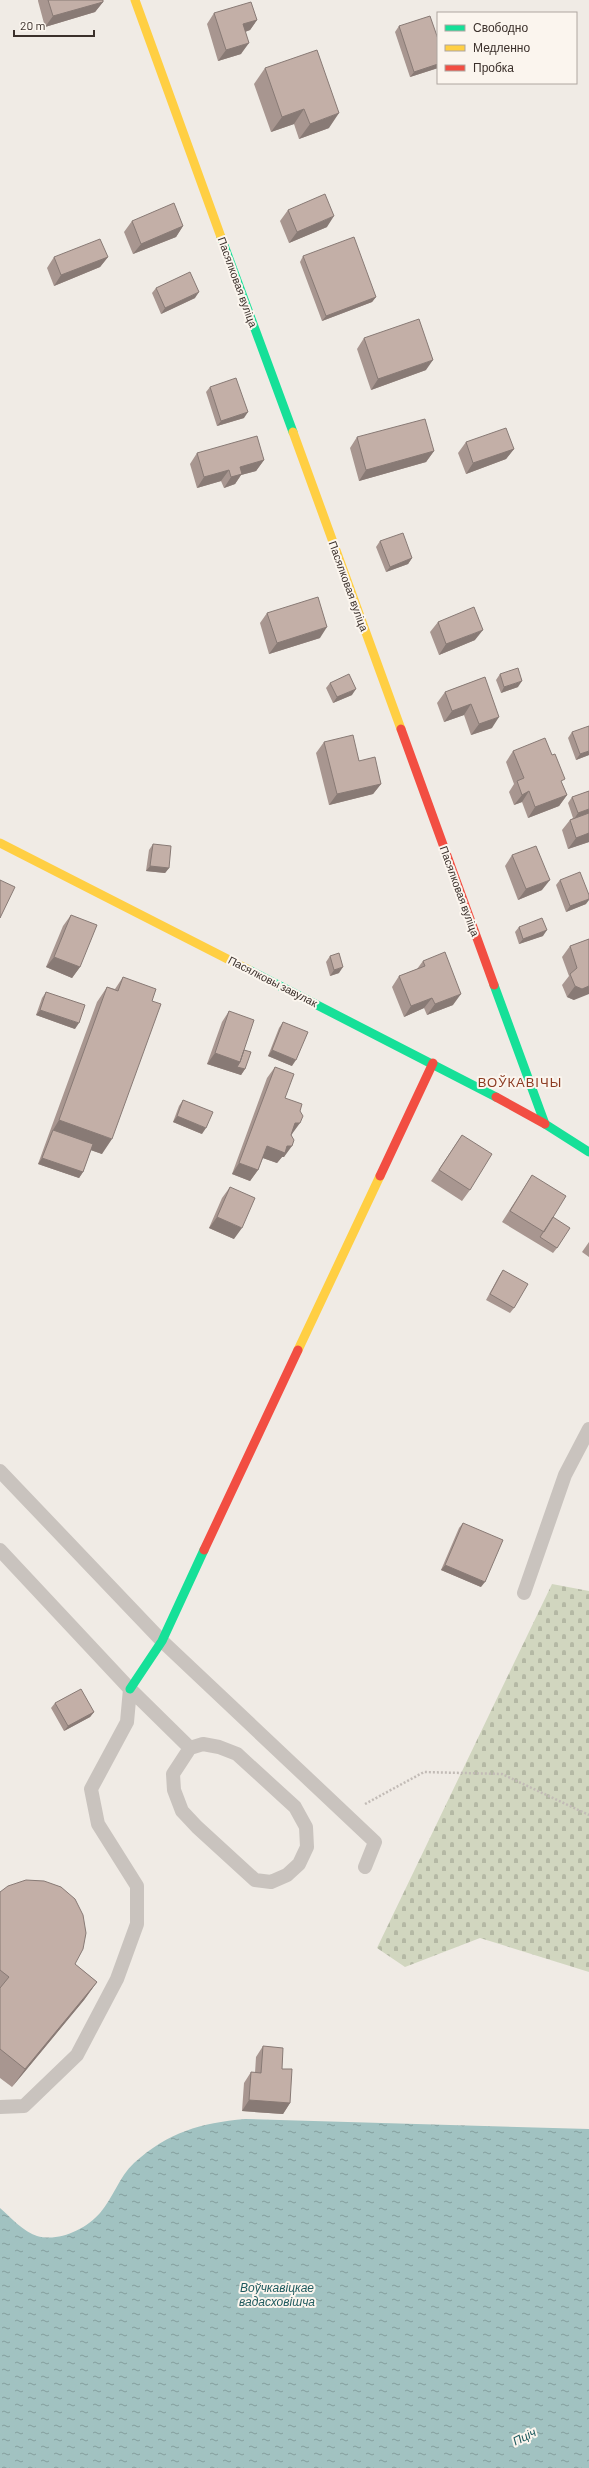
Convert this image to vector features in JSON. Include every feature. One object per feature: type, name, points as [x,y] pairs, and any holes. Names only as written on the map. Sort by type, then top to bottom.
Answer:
[{"type":"street","name":"Пасялковая вуліца","points":[[135,0],[545,1124]]},
{"type":"street","name":"Пасялковы завулак","points":[[0,842],[433,1063],[545,1124]]},
{"type":"street","points":[[130,1689],[162,1641],[433,1063]]},
{"type":"street","points":[[545,1124],[589,1152]]},
{"type":"lane","points":[[524,1593],[565,1475],[589,1429]]},
{"type":"lane","points":[[0,1471],[162,1641],[374,1842],[365,1867]]},
{"type":"lane","points":[[0,1550],[130,1689],[190,1748]]},
{"type":"lane","points":[[0,2107],[24,2106],[77,2055],[117,1980],[138,1924],[137,1886],[98,1824],[91,1789],[127,1722],[130,1689]]},
{"type":"lane","points":[[203,1744],[219,1747],[237,1754],[295,1807],[306,1827],[306,1847],[299,1864],[287,1875],[271,1882],[255,1880],[197,1827],[182,1811],[174,1790],[173,1774],[190,1748],[203,1744]]},
{"type":"path","points":[[345,1814],[424,1772],[502,1774],[589,1815]]},
{"type":"green space","points":[[552,1584],[589,1591],[589,1972],[480,1938],[405,1967],[377,1948]]},
{"type":"water","name":"Воўчкавіцкае вадасховішча","points":[[245,2119],[589,2129],[589,2468],[0,2468],[0,2208],[22,2228],[37,2236],[54,2237],[71,2233],[87,2225],[100,2213],[129,2169],[147,2152],[186,2131],[214,2123]]},
{"type":"building","points":[[48,0],[103,0],[103,2],[53,16]]},
{"type":"building","points":[[251,2],[257,20],[243,24],[249,43],[226,50],[214,13]]},
{"type":"building","points":[[430,16],[437,36],[437,64],[414,72],[399,26]]},
{"type":"building","points":[[317,50],[339,113],[310,124],[304,109],[282,117],[265,68]]},
{"type":"building","points":[[325,194],[334,216],[297,232],[288,210]]},
{"type":"building","points":[[174,203],[183,226],[141,244],[132,221]]},
{"type":"building","points":[[354,237],[376,297],[326,316],[303,256]]},
{"type":"building","points":[[100,239],[108,257],[61,275],[54,257]]},
{"type":"building","points":[[190,272],[199,292],[165,308],[156,288]]},
{"type":"building","points":[[419,319],[433,360],[378,379],[364,338]]},
{"type":"building","points":[[236,378],[248,412],[221,421],[210,387]]},
{"type":"building","points":[[425,419],[434,451],[366,470],[357,437]]},
{"type":"building","points":[[506,428],[514,449],[473,463],[466,442]]},
{"type":"building","points":[[257,436],[264,460],[240,467],[242,474],[231,477],[229,470],[204,477],[197,453]]},
{"type":"building","points":[[403,533],[412,558],[390,567],[380,541]]},
{"type":"building","points":[[318,597],[327,627],[277,643],[267,613]]},
{"type":"building","points":[[474,607],[483,630],[446,644],[438,622]]},
{"type":"building","points":[[518,668],[522,681],[504,687],[500,674]]},
{"type":"building","points":[[349,674],[356,689],[337,697],[330,683]]},
{"type":"building","points":[[485,677],[499,717],[479,724],[471,704],[452,711],[445,692]]},
{"type":"building","points":[[589,726],[589,751],[580,754],[572,732]]},
{"type":"building","points":[[353,735],[359,761],[375,757],[381,784],[337,794],[324,742]]},
{"type":"building","points":[[545,738],[552,755],[555,754],[565,779],[561,781],[567,795],[535,807],[529,791],[522,795],[517,781],[524,778],[513,751]]},
{"type":"building","points":[[589,791],[589,809],[578,813],[572,797]]},
{"type":"building","points":[[589,813],[589,833],[576,838],[570,820]]},
{"type":"building","points":[[153,844],[171,846],[169,868],[150,866]]},
{"type":"building","points":[[536,846],[550,880],[526,889],[512,855]]},
{"type":"building","points":[[580,872],[589,895],[589,899],[570,906],[560,880]]},
{"type":"building","points":[[0,880],[15,887],[0,918]]},
{"type":"building","points":[[71,915],[97,925],[80,967],[54,957]]},
{"type":"building","points":[[542,918],[547,930],[523,939],[519,927]]},
{"type":"building","points":[[589,939],[589,986],[582,989],[575,986],[570,974],[577,968],[570,946]]},
{"type":"building","points":[[445,952],[461,994],[435,1004],[432,998],[411,1006],[399,976],[425,966],[423,961]]},
{"type":"building","points":[[339,953],[343,967],[334,970],[330,956]]},
{"type":"building","points":[[123,977],[156,989],[152,1001],[161,1004],[112,1139],[59,1120],[107,987],[118,991]]},
{"type":"building","points":[[46,992],[85,1005],[79,1023],[40,1010]]},
{"type":"building","points":[[229,1011],[254,1020],[240,1062],[215,1053]]},
{"type":"building","points":[[283,1022],[308,1032],[296,1060],[272,1050]]},
{"type":"building","points":[[244,1050],[251,1052],[245,1069],[237,1067]]},
{"type":"building","points":[[275,1067],[294,1074],[285,1098],[302,1104],[300,1111],[303,1116],[300,1123],[295,1123],[291,1135],[294,1140],[292,1146],[287,1146],[285,1153],[267,1146],[258,1170],[239,1163]]},
{"type":"building","points":[[183,1100],[213,1112],[206,1128],[177,1116]]},
{"type":"building","points":[[53,1130],[93,1144],[83,1172],[42,1158]]},
{"type":"building","points":[[462,1135],[492,1154],[470,1190],[439,1170]]},
{"type":"building","points":[[532,1175],[566,1196],[544,1232],[510,1211]]},
{"type":"building","points":[[230,1187],[255,1198],[242,1228],[217,1217]]},
{"type":"building","points":[[553,1217],[570,1228],[557,1248],[540,1237]]},
{"type":"building","points":[[503,1270],[528,1284],[514,1308],[490,1294]]},
{"type":"building","points":[[463,1523],[503,1540],[485,1582],[445,1565]]},
{"type":"building","points":[[81,1689],[94,1712],[68,1726],[55,1703]]},
{"type":"building","points":[[26,1880],[44,1881],[61,1887],[75,1899],[83,1915],[86,1933],[83,1949],[75,1964],[97,1982],[25,2069],[0,2049],[0,1988],[9,1977],[0,1970],[0,1892],[8,1886]]},
{"type":"building","points":[[263,2046],[283,2048],[282,2069],[292,2069],[290,2103],[249,2100],[251,2072],[261,2073]]},
{"type":"traffic: fast","points":[[221,237],[293,432]]},
{"type":"traffic: fast","points":[[249,970],[496,1097]]},
{"type":"traffic: fast","points":[[494,985],[545,1124],[589,1152]]},
{"type":"traffic: fast","points":[[130,1689],[162,1641],[204,1550]]},
{"type":"traffic: slow","points":[[135,0],[221,237]]},
{"type":"traffic: slow","points":[[293,432],[401,729]]},
{"type":"traffic: slow","points":[[0,843],[249,970]]},
{"type":"traffic: slow","points":[[298,1350],[380,1176]]},
{"type":"traffic: jam","points":[[401,729],[494,985]]},
{"type":"traffic: jam","points":[[380,1176],[433,1063]]},
{"type":"traffic: jam","points":[[496,1097],[545,1124]]},
{"type":"traffic: jam","points":[[204,1550],[298,1350]]},
{"type":"district","name":"ВОЎКАВІЧЫ","points":[[520,1082]]},
{"type":"water label","name":"Пціч","points":[[524,2436]]}]
